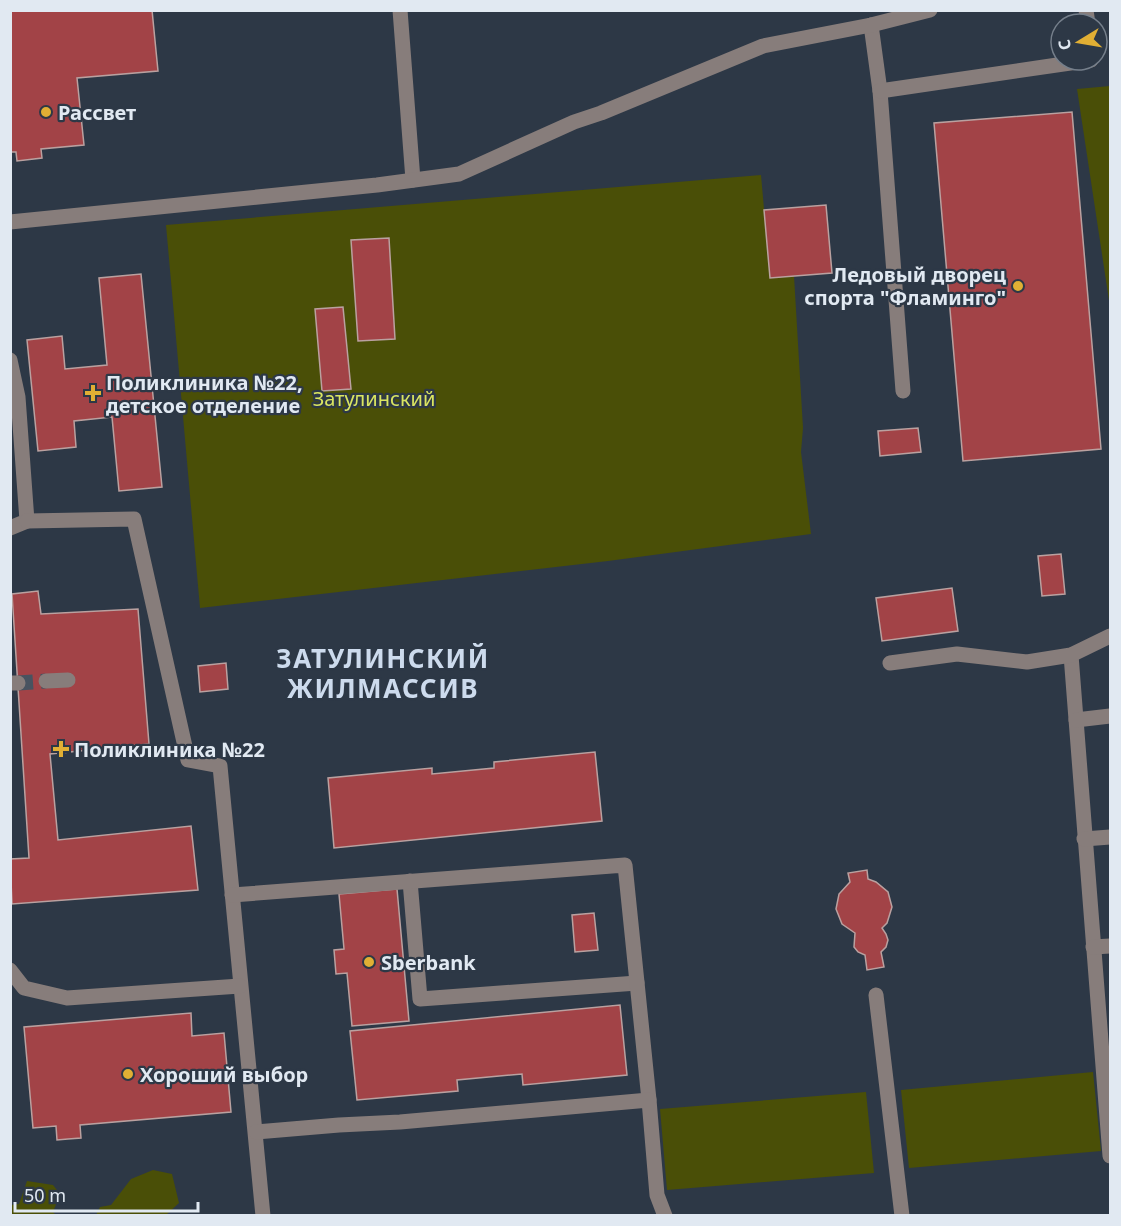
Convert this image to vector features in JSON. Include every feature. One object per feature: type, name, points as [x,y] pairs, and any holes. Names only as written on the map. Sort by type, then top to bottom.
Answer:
[{"type":"street","points":[[400,10],[413,180]]},
{"type":"street","points":[[10,222],[459,174],[574,122],[763,46],[871,25],[930,10]]},
{"type":"street","points":[[871,25],[880,91],[903,391]]},
{"type":"street","points":[[880,91],[1049,66]]},
{"type":"street","points":[[10,360],[18,397],[27,520]]},
{"type":"street","points":[[10,528],[27,520],[134,519],[188,760],[220,766],[263,1215]]},
{"type":"street","points":[[890,663],[957,654],[1027,662],[1071,655],[1110,636]]},
{"type":"street","points":[[1071,655],[1110,1156]]},
{"type":"street","points":[[46,681],[68,680]]},
{"type":"street","points":[[1076,720],[1110,716]]},
{"type":"street","points":[[1084,839],[1110,837]]},
{"type":"street","points":[[232,895],[625,865],[657,1195],[665,1215]]},
{"type":"street","points":[[410,881],[420,999],[637,983]]},
{"type":"street","points":[[1093,947],[1110,946]]},
{"type":"street","points":[[10,970],[24,988],[67,998],[240,986]]},
{"type":"street","points":[[876,995],[902,1215]]},
{"type":"street","points":[[256,1132],[649,1100]]},
{"type":"green space","points":[[1110,86],[1110,307],[1077,89]]},
{"type":"green space","name":"Затулинский","points":[[761,175],[770,277],[794,276],[803,428],[801,452],[811,534],[608,561],[200,608],[166,225]]},
{"type":"green space","points":[[1093,1072],[1101,1151],[909,1168],[901,1090]]},
{"type":"green space","points":[[866,1092],[874,1173],[667,1190],[660,1109]]},
{"type":"green space","points":[[153,1170],[172,1174],[179,1203],[166,1215],[96,1215],[100,1207],[111,1205],[131,1179]]},
{"type":"green space","points":[[27,1181],[53,1185],[60,1194],[53,1212],[56,1215],[11,1215],[11,1205],[19,1204]]},
{"type":"building","name":"Рассвет","points":[[10,10],[152,10],[158,71],[77,78],[84,145],[41,149],[42,158],[17,161],[16,152],[10,152]]},
{"type":"building","name":"Ледовый дворец спорта \"Фламинго\"","points":[[1072,112],[1101,449],[963,461],[934,123]]},
{"type":"building","points":[[826,205],[832,273],[770,278],[764,210]]},
{"type":"building","points":[[389,238],[395,339],[358,341],[351,240]]},
{"type":"building","name":"Поликлиника №22, детское отделение","points":[[141,274],[162,487],[119,491],[112,417],[74,421],[76,447],[38,451],[27,340],[62,336],[65,369],[107,365],[99,278]]},
{"type":"building","points":[[343,307],[351,389],[322,391],[315,309]]},
{"type":"building","points":[[918,428],[921,452],[880,456],[878,431]]},
{"type":"building","points":[[1061,554],[1065,594],[1042,596],[1038,556]]},
{"type":"building","points":[[952,588],[958,631],[882,641],[876,598]]},
{"type":"building","name":"Поликлиника №22","points":[[38,591],[41,614],[138,609],[149,744],[50,754],[58,840],[191,826],[198,890],[12,904],[10,859],[29,858],[12,594]]},
{"type":"building","points":[[226,663],[228,689],[200,692],[198,666]]},
{"type":"building","points":[[595,752],[602,821],[334,848],[328,778],[432,768],[432,774],[494,768],[494,762]]},
{"type":"building","points":[[867,870],[868,879],[876,882],[888,892],[892,907],[887,923],[882,928],[888,940],[881,952],[884,967],[867,970],[865,955],[854,947],[855,933],[842,924],[836,909],[839,894],[850,882],[848,873]]},
{"type":"building","name":"Sberbank","points":[[397,889],[409,1021],[352,1026],[347,973],[336,974],[334,950],[344,949],[339,894]]},
{"type":"building","points":[[594,913],[598,950],[575,952],[572,915]]},
{"type":"building","points":[[620,1005],[627,1075],[523,1085],[522,1074],[457,1080],[458,1091],[357,1100],[350,1031]]},
{"type":"building","name":"Хороший выбор","points":[[191,1013],[192,1036],[224,1033],[231,1112],[80,1125],[81,1138],[57,1140],[56,1126],[33,1128],[24,1027]]},
{"type":"tunnel","points":[[18,683],[46,681]]},
{"type":"place","name":"Рассвет","points":[[46,112]]},
{"type":"place","name":"Ледовый дворец спорта \"Фламинго\"","points":[[1018,286]]},
{"type":"place","name":"Поликлиника №22, детское отделение","points":[[93,393]]},
{"type":"place","name":"Поликлиника №22","points":[[61,749]]},
{"type":"place","name":"Sberbank","points":[[369,962]]},
{"type":"place","name":"Хороший выбор","points":[[128,1074]]},
{"type":"district","name":"ЗАТУЛИНСКИЙ ЖИЛМАССИВ","points":[[383,673]]}]
